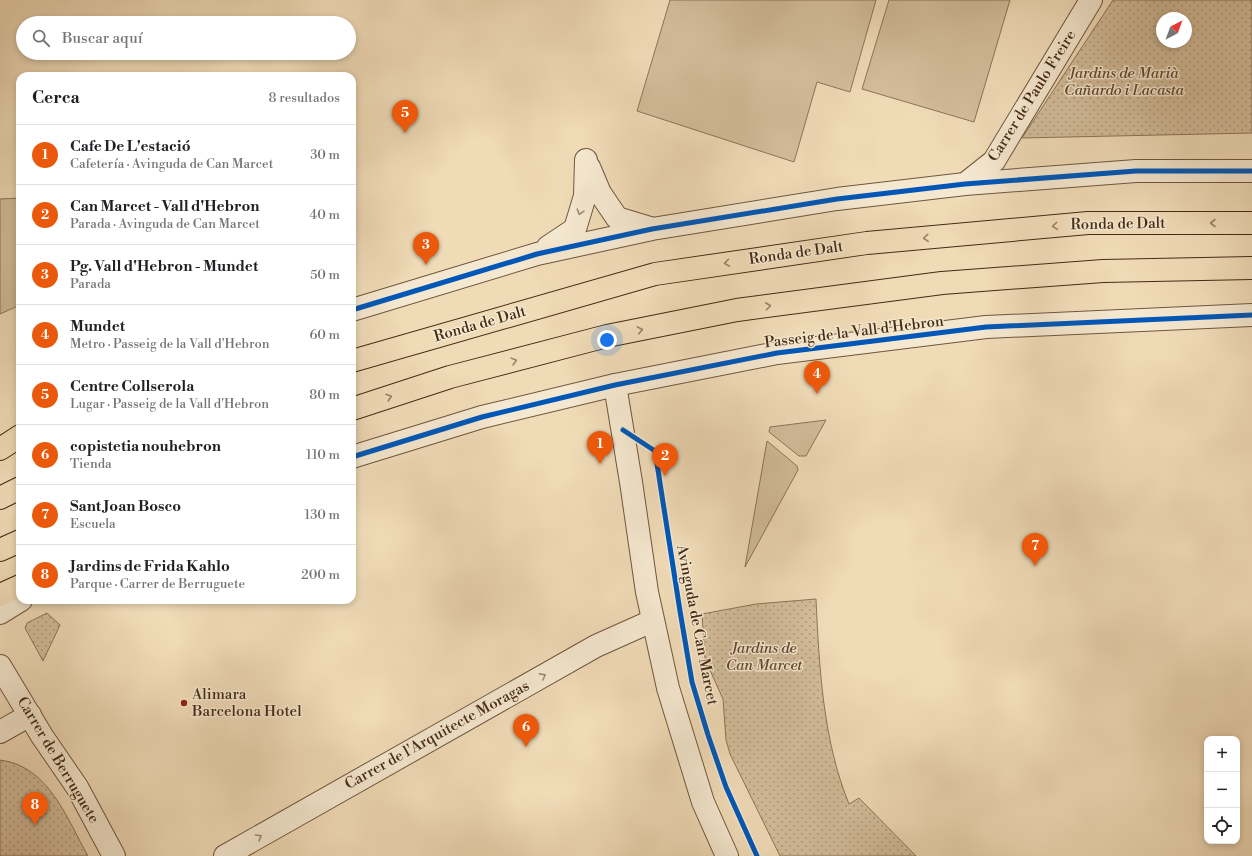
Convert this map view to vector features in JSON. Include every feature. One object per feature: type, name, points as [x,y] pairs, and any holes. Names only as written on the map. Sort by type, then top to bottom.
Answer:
[{"type":"highway","name":"Ronda de Dalt","points":[[356,360],[655,274],[867,243],[1088,223],[1252,223]]},
{"type":"highway","points":[[356,409],[450,377],[600,338],[737,310],[965,282],[1103,271],[1252,268]]},
{"type":"highway","points":[[0,449],[16,438]]},
{"type":"highway","points":[[0,498],[16,490]]},
{"type":"highway","points":[[0,550],[16,542]]},
{"type":"highway","points":[[0,595],[16,588]]},
{"type":"street","name":"Carrer de Paulo Freire","points":[[965,184],[994,161],[1091,0]]},
{"type":"street","points":[[538,254],[575,229],[585,196],[586,160],[600,193],[617,218],[652,228]]},
{"type":"street","points":[[356,309],[538,254],[652,228],[837,199],[965,184],[1136,171],[1252,171]]},
{"type":"street","name":"Passeig de la Vall d'Hebron","points":[[356,456],[482,417],[614,385],[777,353],[986,327],[1252,315]]},
{"type":"street","points":[[614,385],[652,621],[668,688],[703,802],[728,856]]},
{"type":"street","points":[[0,444],[16,437]]},
{"type":"street","points":[[0,613],[16,603]]},
{"type":"street","name":"Carrer de l'Arquitecte Moragas","points":[[225,856],[589,650],[652,621]]},
{"type":"street","name":"Carrer de Berruguete","points":[[0,666],[30,716],[77,787],[114,856]]},
{"type":"street","points":[[0,732],[30,716]]},
{"type":"green space","points":[[670,0],[876,0],[850,92],[817,82],[794,162],[637,111]]},
{"type":"green space","points":[[889,0],[1010,0],[974,122],[862,89]]},
{"type":"green space","name":"Jardins de Marià Cañardo i Lacasta","points":[[1113,0],[1252,0],[1252,133],[1022,138]]},
{"type":"green space","points":[[16,198],[16,307],[0,314],[0,199]]},
{"type":"green space","points":[[826,420],[806,456],[799,456],[769,432],[770,427]]},
{"type":"green space","points":[[767,441],[797,466],[798,470],[745,567]]},
{"type":"green space","name":"Jardins de Can Marcet","points":[[816,599],[821,677],[828,729],[840,780],[849,804],[859,798],[916,856],[780,856],[730,754],[726,740],[723,699],[705,659],[702,614],[756,604]]},
{"type":"green space","points":[[47,613],[60,625],[43,661],[25,628],[27,623]]},
{"type":"green space","points":[[0,760],[17,764],[31,772],[44,783],[64,811],[88,856],[0,856]]},
{"type":"cycle path","points":[[356,309],[537,254],[652,229],[837,199],[965,184],[1136,171],[1252,171]]},
{"type":"cycle path","points":[[356,456],[482,417],[615,385],[777,353],[986,327],[1252,315]]},
{"type":"cycle path","name":"Avinguda de Can Marcet","points":[[623,430],[655,451],[692,682],[726,787],[757,856]]},
{"type":"place","name":"Centre Collserola","points":[[405,133]]},
{"type":"place","name":"Pg. Vall d'Hebron - Mundet","points":[[426,265]]},
{"type":"place","name":"Mundet","points":[[817,394]]},
{"type":"place","name":"Cafe De L'estació","points":[[600,464]]},
{"type":"place","name":"Can Marcet - Vall d'Hebron","points":[[665,476]]},
{"type":"place","name":"Sant Joan Bosco","points":[[1035,566]]},
{"type":"place","name":"Alimara Barcelona Hotel","points":[[184,703]]},
{"type":"place","name":"copistetia nouhebron","points":[[526,747]]},
{"type":"place","name":"Jardins de Frida Kahlo","points":[[35,825]]}]
